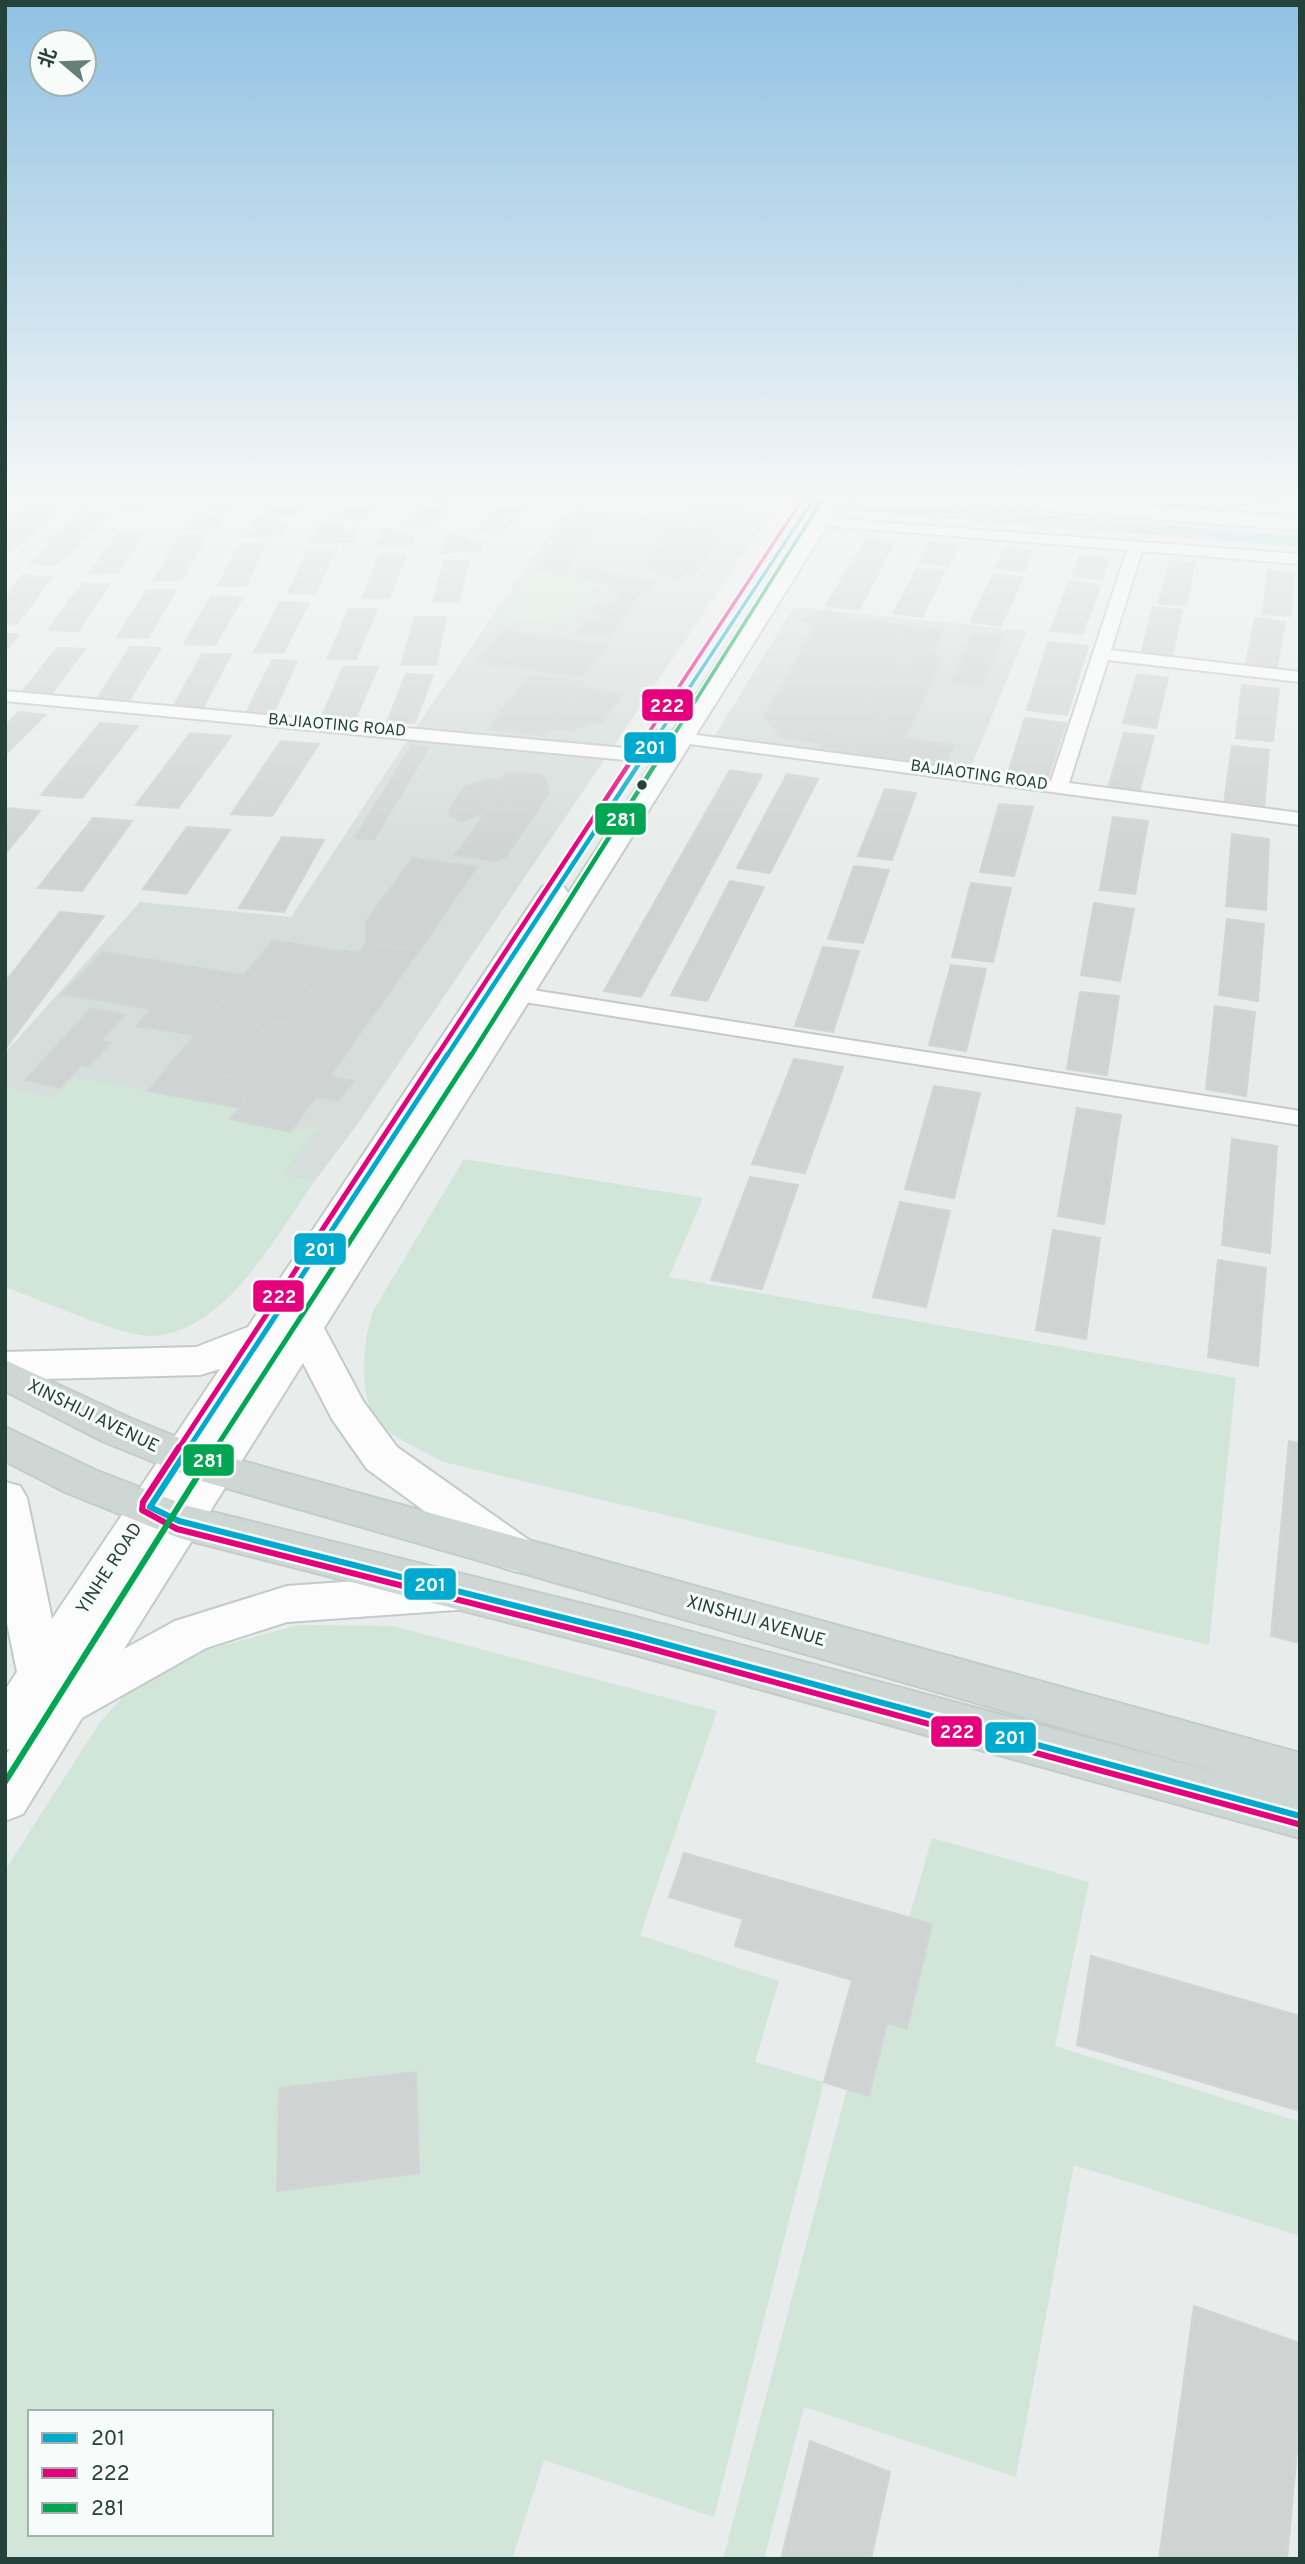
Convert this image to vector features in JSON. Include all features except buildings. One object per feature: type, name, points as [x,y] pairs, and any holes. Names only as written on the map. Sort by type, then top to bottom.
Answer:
[{"type":"main road","name":"YINHE ROAD","points":[[197,1464],[261,1337],[748,617]]},
{"type":"main road","name":"YINHE ROAD","points":[[5,1799],[53,1691],[197,1464],[304,1327],[520,995],[662,747]]},
{"type":"main road","points":[[304,1327],[347,1409],[382,1458],[517,1555]]},
{"type":"main road","points":[[5,1366],[200,1361],[261,1337]]},
{"type":"main road","name":"XINSHIJI AVENUE","points":[[5,1374],[197,1464],[1300,1774]]},
{"type":"main road","points":[[5,1442],[80,1481],[165,1514],[632,1635],[1300,1816]]},
{"type":"main road","points":[[5,1498],[53,1691],[191,1634],[287,1604],[461,1592]]},
{"type":"main road","name":"YINHE ROAD","points":[[5,1730],[53,1691]]},
{"type":"street","points":[[1059,786],[1114,617]]},
{"type":"street","points":[[1103,654],[1300,677]]},
{"type":"street","name":"BAJIAOTING ROAD","points":[[5,696],[662,747],[1059,786],[1300,820]]},
{"type":"street","points":[[520,995],[1300,1118]]},
{"type":"shaded area","points":[[492,617],[701,617],[359,1122],[314,1182],[282,1175],[317,1127],[290,1132],[230,1119],[54,1098],[5,1087],[5,1053],[140,902],[291,917]]},
{"type":"shaded area","points":[[788,617],[888,617],[1027,631],[968,774],[711,742]]},
{"type":"green space","points":[[502,617],[573,617],[565,626],[500,619]]},
{"type":"green space","points":[[74,1077],[239,1108],[231,1119],[290,1132],[318,1127],[282,1175],[314,1182],[283,1229],[247,1278],[226,1299],[204,1317],[180,1330],[153,1336],[122,1331],[5,1287],[5,1087],[54,1098]]},
{"type":"green space","points":[[464,1159],[703,1198],[669,1277],[1236,1378],[1209,1645],[443,1462],[391,1433],[378,1422],[367,1398],[364,1368],[369,1323],[373,1311]]},
{"type":"green space","points":[[298,1625],[393,1626],[717,1711],[640,1935],[779,1981],[755,2062],[824,2082],[714,2517],[544,2460],[512,2559],[5,2559],[5,1870],[100,1722],[132,1687],[200,1652]]},
{"type":"green space","points":[[932,1838],[1089,1882],[1055,2046],[1300,2122],[1300,2236],[1074,2165],[1016,2477],[804,2407],[764,2559],[723,2559],[847,2089],[869,2096],[887,2023],[908,2028],[932,1925],[909,1918]]},
{"type":"transit line","name":"222","points":[[725,617],[143,1502],[142,1510],[177,1529],[630,1643],[1298,1824]]},
{"type":"transit line","name":"201","points":[[736,617],[150,1507],[179,1521],[632,1635],[1300,1816]]},
{"type":"transit line","name":"281","points":[[5,1782],[172,1516],[513,990],[749,617]]}]
